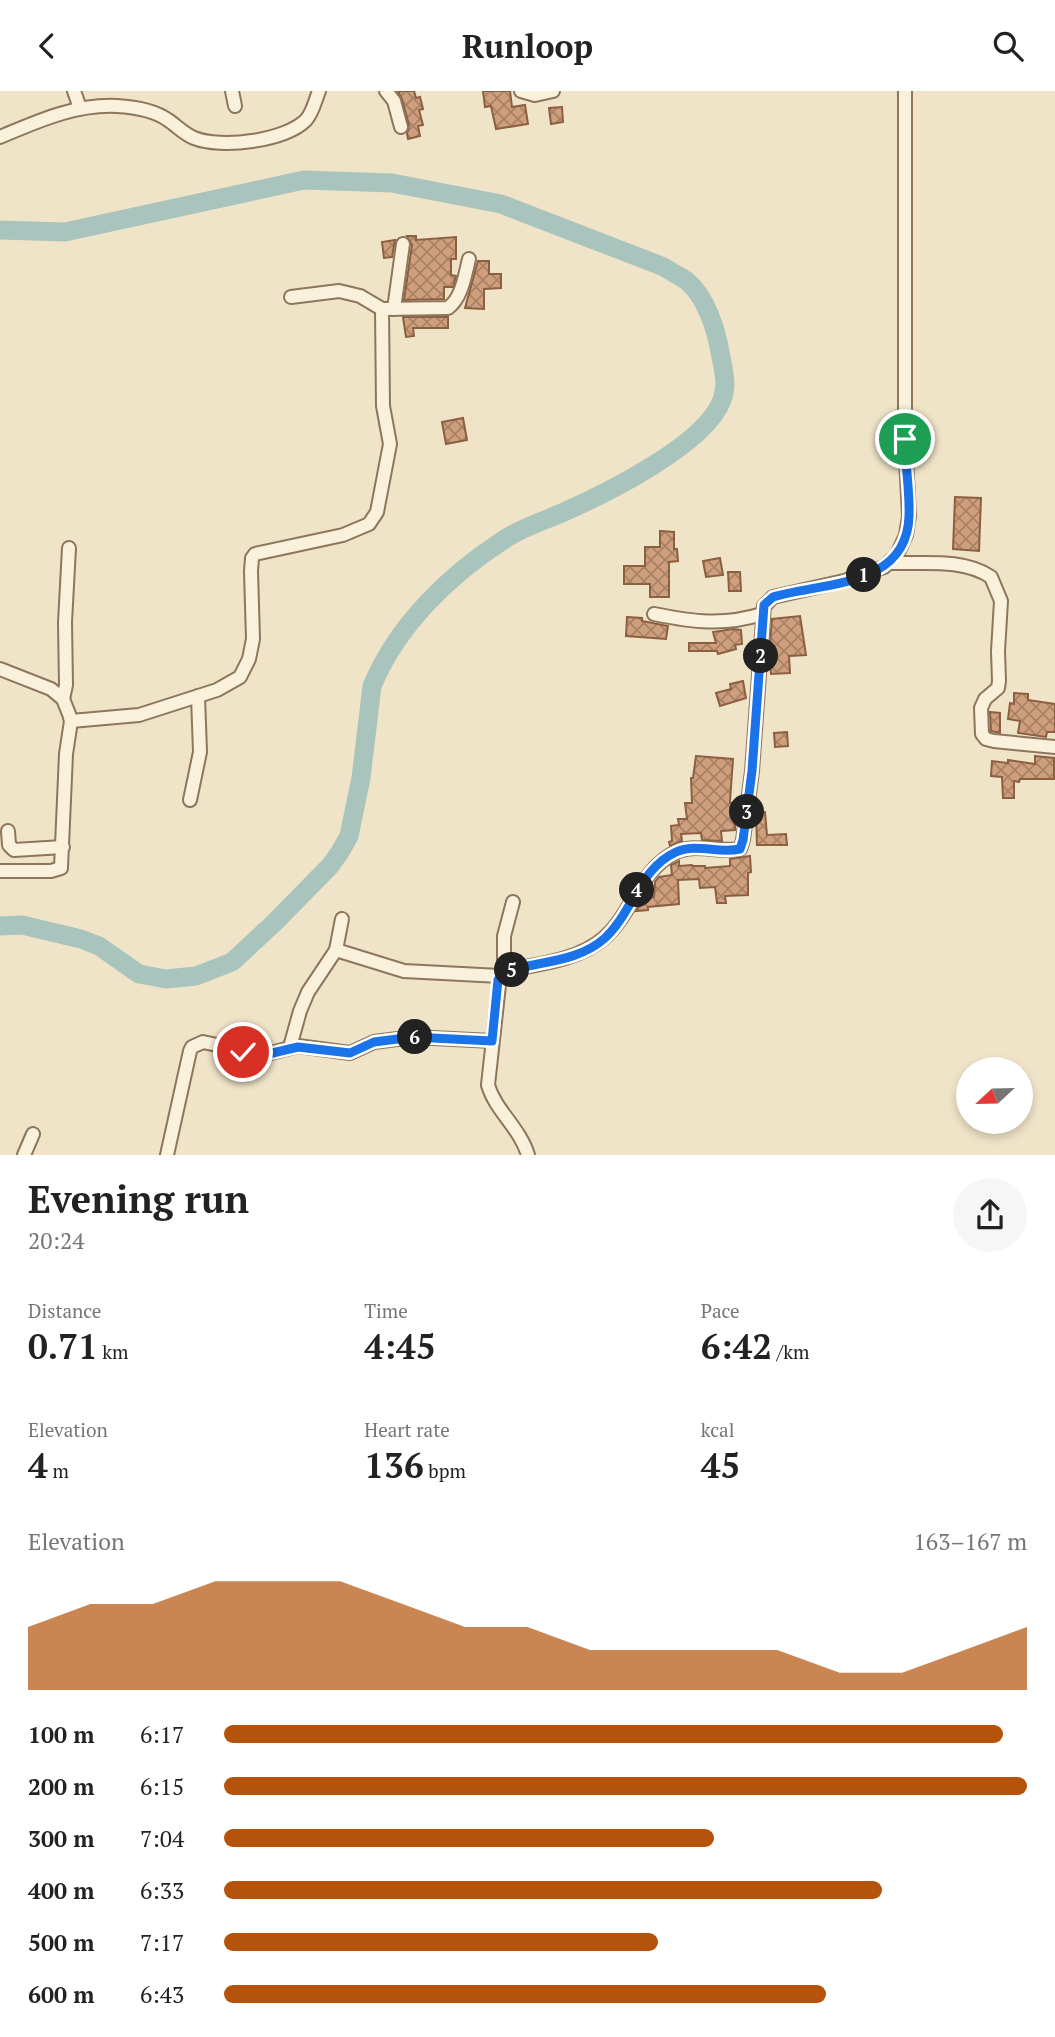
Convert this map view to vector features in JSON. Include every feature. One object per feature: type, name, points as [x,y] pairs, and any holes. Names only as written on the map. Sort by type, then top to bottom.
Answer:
[{"type":"street","points":[[74,91],[80,108]]},
{"type":"street","points":[[232,91],[235,106]]},
{"type":"street","points":[[0,137],[51,116],[80,108],[117,106],[146,110],[165,118],[192,138],[204,142],[227,143],[274,136],[297,127],[311,114],[319,91]]},
{"type":"street","points":[[386,91],[394,101],[401,127]]},
{"type":"street","points":[[521,91],[535,95],[553,91]]},
{"type":"street","points":[[891,562],[901,548],[909,516],[905,439],[905,91]]},
{"type":"street","points":[[71,721],[139,715],[231,684],[245,670],[253,639],[251,571],[255,554],[343,535],[369,524],[377,512],[390,445],[383,406],[388,309],[403,244]]},
{"type":"street","points":[[291,297],[322,292],[351,293],[388,309],[442,309],[452,305],[462,287],[470,259]]},
{"type":"street","points":[[63,699],[66,685],[65,622],[69,548]]},
{"type":"street","points":[[336,950],[404,971],[502,974],[567,958],[594,946],[616,925],[645,877],[675,852],[690,849],[740,849],[752,771],[764,605],[773,597],[857,578],[891,562],[946,563],[991,577],[1001,601],[999,681],[998,688],[985,699],[981,708],[982,734],[986,739],[994,741],[1055,747]]},
{"type":"street","points":[[654,614],[712,622],[740,621],[762,614]]},
{"type":"street","points":[[0,669],[51,689],[63,699],[71,721],[65,774],[62,865],[58,870],[0,871]]},
{"type":"street","points":[[190,800],[200,752],[198,696]]},
{"type":"street","points":[[8,831],[9,845],[14,850],[63,847]]},
{"type":"street","points":[[513,902],[504,936],[489,1088],[519,1133],[528,1155]]},
{"type":"street","points":[[290,1047],[308,992],[336,950],[342,919]]},
{"type":"street","points":[[167,1155],[192,1047],[203,1042],[264,1055],[290,1047],[350,1053],[374,1042],[396,1038],[492,1041]]},
{"type":"street","points":[[24,1155],[33,1134]]},
{"type":"building","points":[[414,91],[416,98],[420,97],[423,109],[419,110],[423,125],[418,126],[420,136],[408,139],[409,125],[398,92]]},
{"type":"building","points":[[483,91],[510,91],[512,107],[525,105],[528,124],[496,129],[491,106],[485,107]]},
{"type":"building","points":[[562,107],[563,122],[551,124],[549,108]]},
{"type":"building","points":[[407,236],[416,236],[416,240],[456,237],[456,259],[451,259],[451,275],[456,276],[453,287],[444,287],[444,299],[404,300],[412,245]]},
{"type":"building","points":[[395,240],[392,257],[384,258],[382,242]]},
{"type":"building","points":[[478,261],[489,261],[489,274],[501,274],[501,288],[484,289],[484,309],[465,308]]},
{"type":"building","points":[[403,317],[448,317],[448,328],[413,328],[414,336],[406,337]]},
{"type":"building","points":[[463,418],[467,440],[446,444],[442,422]]},
{"type":"building","points":[[955,497],[981,498],[979,551],[953,549]]},
{"type":"building","points":[[660,531],[674,532],[674,549],[677,549],[678,561],[669,562],[669,597],[650,597],[650,584],[624,584],[624,566],[645,566],[645,547],[660,547]]},
{"type":"building","points":[[720,558],[723,575],[706,577],[703,561]]},
{"type":"building","points":[[728,572],[740,572],[741,591],[729,591]]},
{"type":"building","points":[[800,616],[806,655],[789,656],[790,673],[771,674],[769,656],[772,619]]},
{"type":"building","points":[[627,617],[642,618],[642,621],[668,626],[666,639],[626,636]]},
{"type":"building","points":[[741,630],[742,644],[735,645],[736,649],[718,654],[717,651],[689,651],[689,643],[716,643],[713,632]]},
{"type":"building","points":[[743,681],[746,698],[720,706],[716,693],[731,689],[730,684]]},
{"type":"building","points":[[1014,693],[1028,694],[1028,700],[1055,704],[1055,732],[1047,732],[1046,737],[1018,733],[1020,721],[1008,719],[1010,703],[1014,704]]},
{"type":"building","points":[[990,712],[1000,713],[1000,733],[991,731]]},
{"type":"building","points":[[787,732],[788,746],[775,747],[774,733]]},
{"type":"building","points":[[696,756],[733,759],[730,803],[739,803],[735,830],[721,831],[722,841],[702,840],[701,833],[681,834],[682,841],[670,846],[671,826],[679,825],[678,819],[687,819],[685,803],[692,803],[691,778]]},
{"type":"building","points":[[1035,756],[1054,758],[1054,779],[1014,781],[1014,798],[1003,798],[1002,777],[991,776],[992,761],[1008,763],[1008,760],[1035,764]]},
{"type":"building","points":[[765,812],[767,835],[786,834],[787,845],[757,845],[756,813]]},
{"type":"building","points":[[750,856],[748,895],[725,896],[726,903],[717,903],[715,887],[700,888],[699,879],[678,880],[679,904],[636,911],[643,899],[654,897],[655,882],[659,877],[672,875],[671,865],[679,861],[679,866],[705,868],[730,866],[730,859]]},
{"type":"waterway","points":[[0,230],[65,232],[304,180],[392,183],[501,204],[664,267],[687,281],[705,304],[713,324],[725,382],[722,400],[712,417],[676,450],[605,493],[509,536],[462,570],[426,604],[395,643],[372,686],[361,778],[349,836],[330,866],[232,962],[196,976],[166,979],[139,974],[99,946],[81,939],[22,925],[0,926]]},
{"type":"route","points":[[243,1052],[264,1055],[298,1047],[350,1053],[374,1042],[413,1037],[492,1041],[498,980],[504,972],[567,958],[594,946],[616,925],[645,877],[675,852],[684,849],[740,849],[752,771],[764,605],[773,597],[857,578],[884,567],[897,555],[906,535],[909,516],[905,439]]}]
